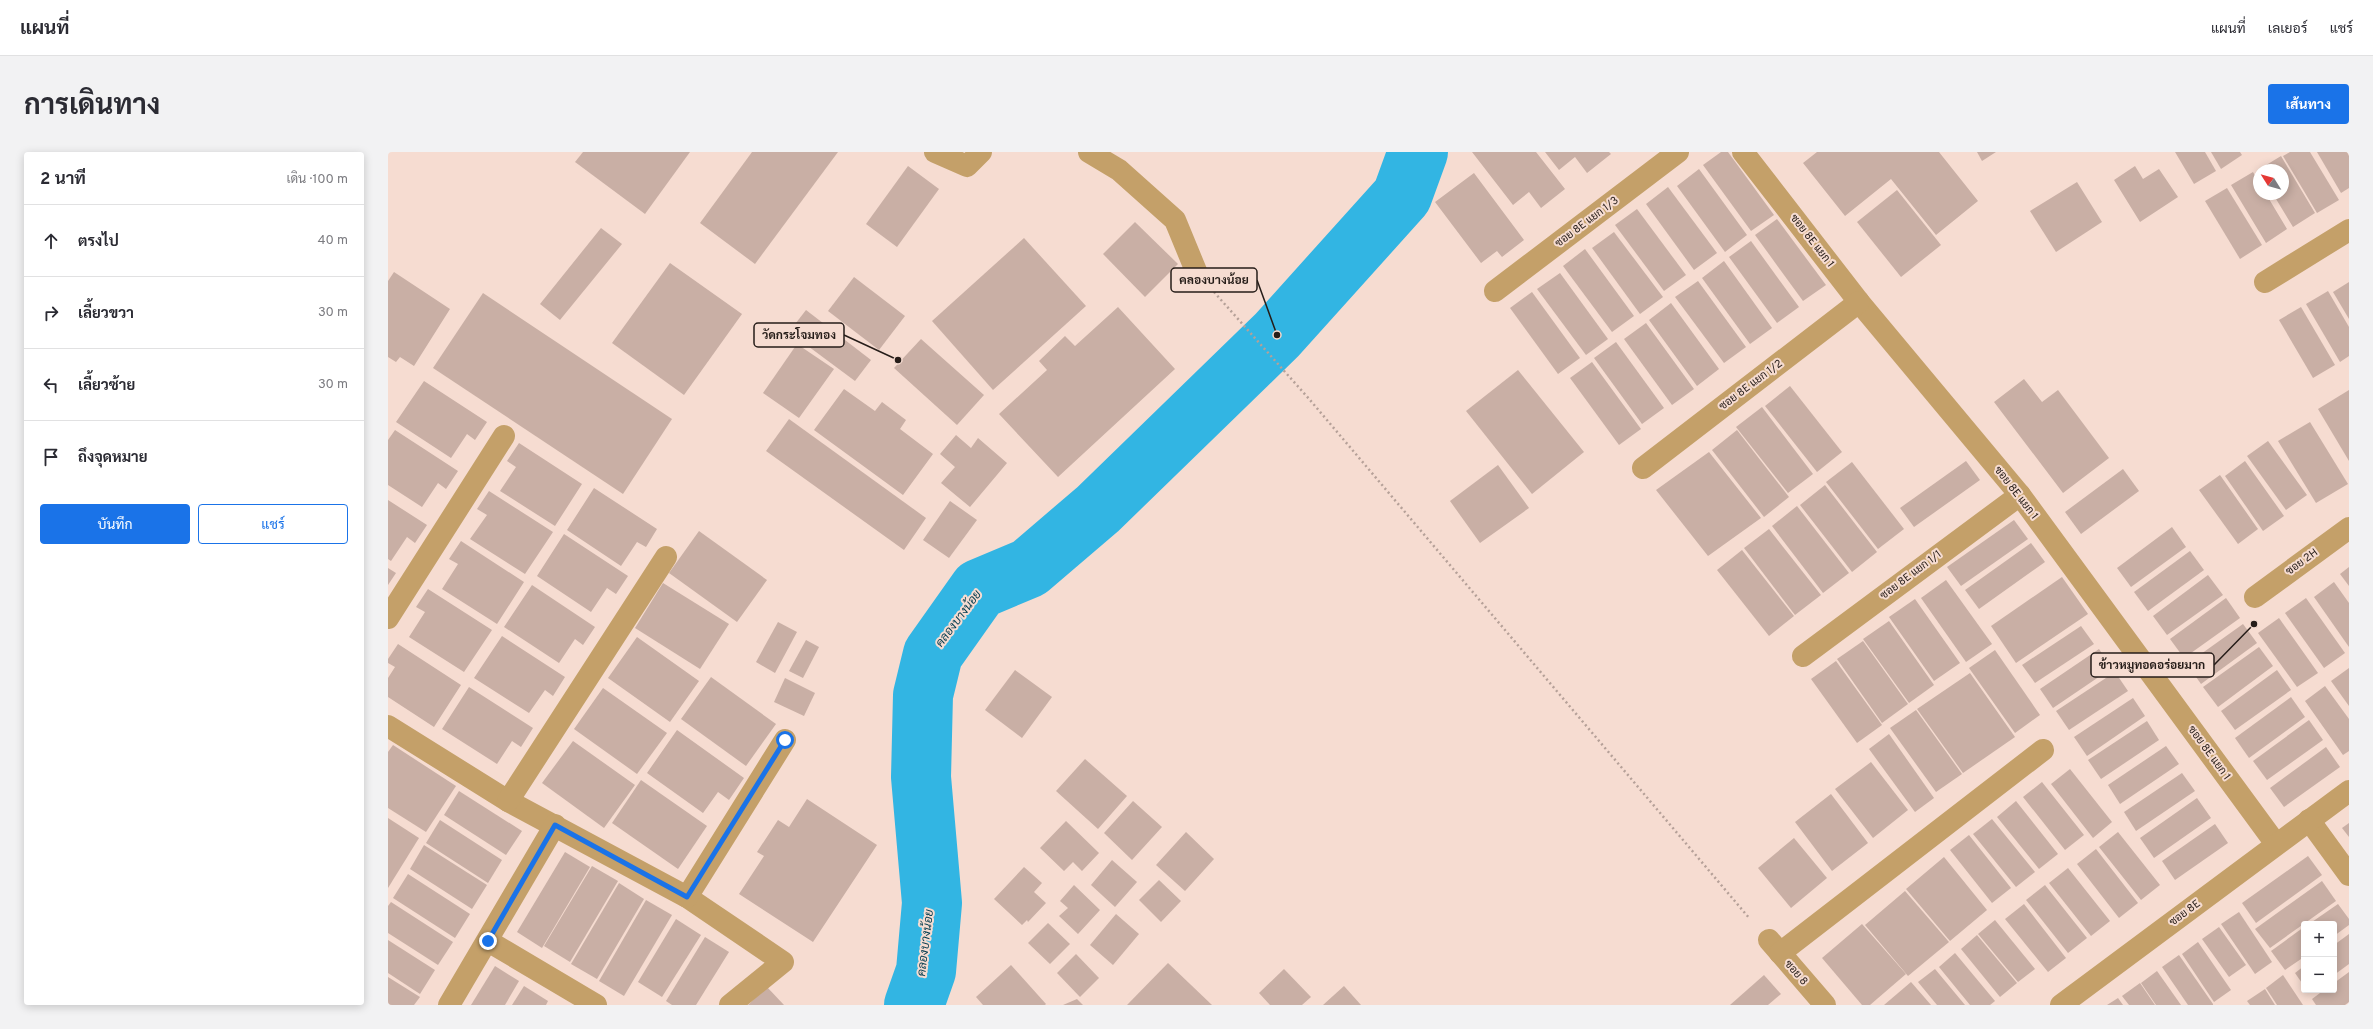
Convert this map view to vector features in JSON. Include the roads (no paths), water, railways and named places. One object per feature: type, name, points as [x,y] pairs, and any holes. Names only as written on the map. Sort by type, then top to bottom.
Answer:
[{"type":"street","points":[[935,152],[967,166],[981,152]]},
{"type":"street","points":[[1089,152],[1119,170],[1176,220],[1196,270]]},
{"type":"street","name":"ซอย 8E แยก 1/3","points":[[1495,291],[1678,152]]},
{"type":"street","name":"ซอย 8E แยก 1","points":[[1743,152],[1859,302],[2020,495],[2276,844]]},
{"type":"street","points":[[2265,282],[2349,230]]},
{"type":"street","name":"ซอย 8E แยก 1/2","points":[[1643,468],[1859,302]]},
{"type":"street","points":[[388,618],[504,436]]},
{"type":"street","name":"ซอย 8E แยก 1/1","points":[[1803,656],[2020,495]]},
{"type":"street","name":"ซอย 2H","points":[[2255,597],[2349,528]]},
{"type":"street","points":[[508,801],[666,557]]},
{"type":"street","points":[[388,726],[508,801],[687,897],[783,962],[730,1005]]},
{"type":"street","points":[[687,897],[785,740]]},
{"type":"street","name":"ซอย 8","points":[[1825,1005],[1774,947],[2043,750]]},
{"type":"street","name":"ซอย 8E","points":[[2061,1005],[2349,791]]},
{"type":"street","points":[[2309,820],[2349,875]]},
{"type":"street","points":[[449,1005],[555,825]]},
{"type":"street","points":[[488,941],[596,1005]]},
{"type":"waterway","name":"คลองบางน้อย","points":[[914,1005],[926,971],[932,903],[921,777],[923,695],[933,654],[979,589],[1029,568],[1098,509],[1277,335],[1402,196],[1418,152]]},
{"type":"place","name":"คลองบางน้อย","points":[[1277,335]]},
{"type":"place","name":"วัดกระโจมทอง","points":[[898,360]]},
{"type":"place","name":"ข้าวหมูทอดอร่อยมาก","points":[[2254,624]]}]
